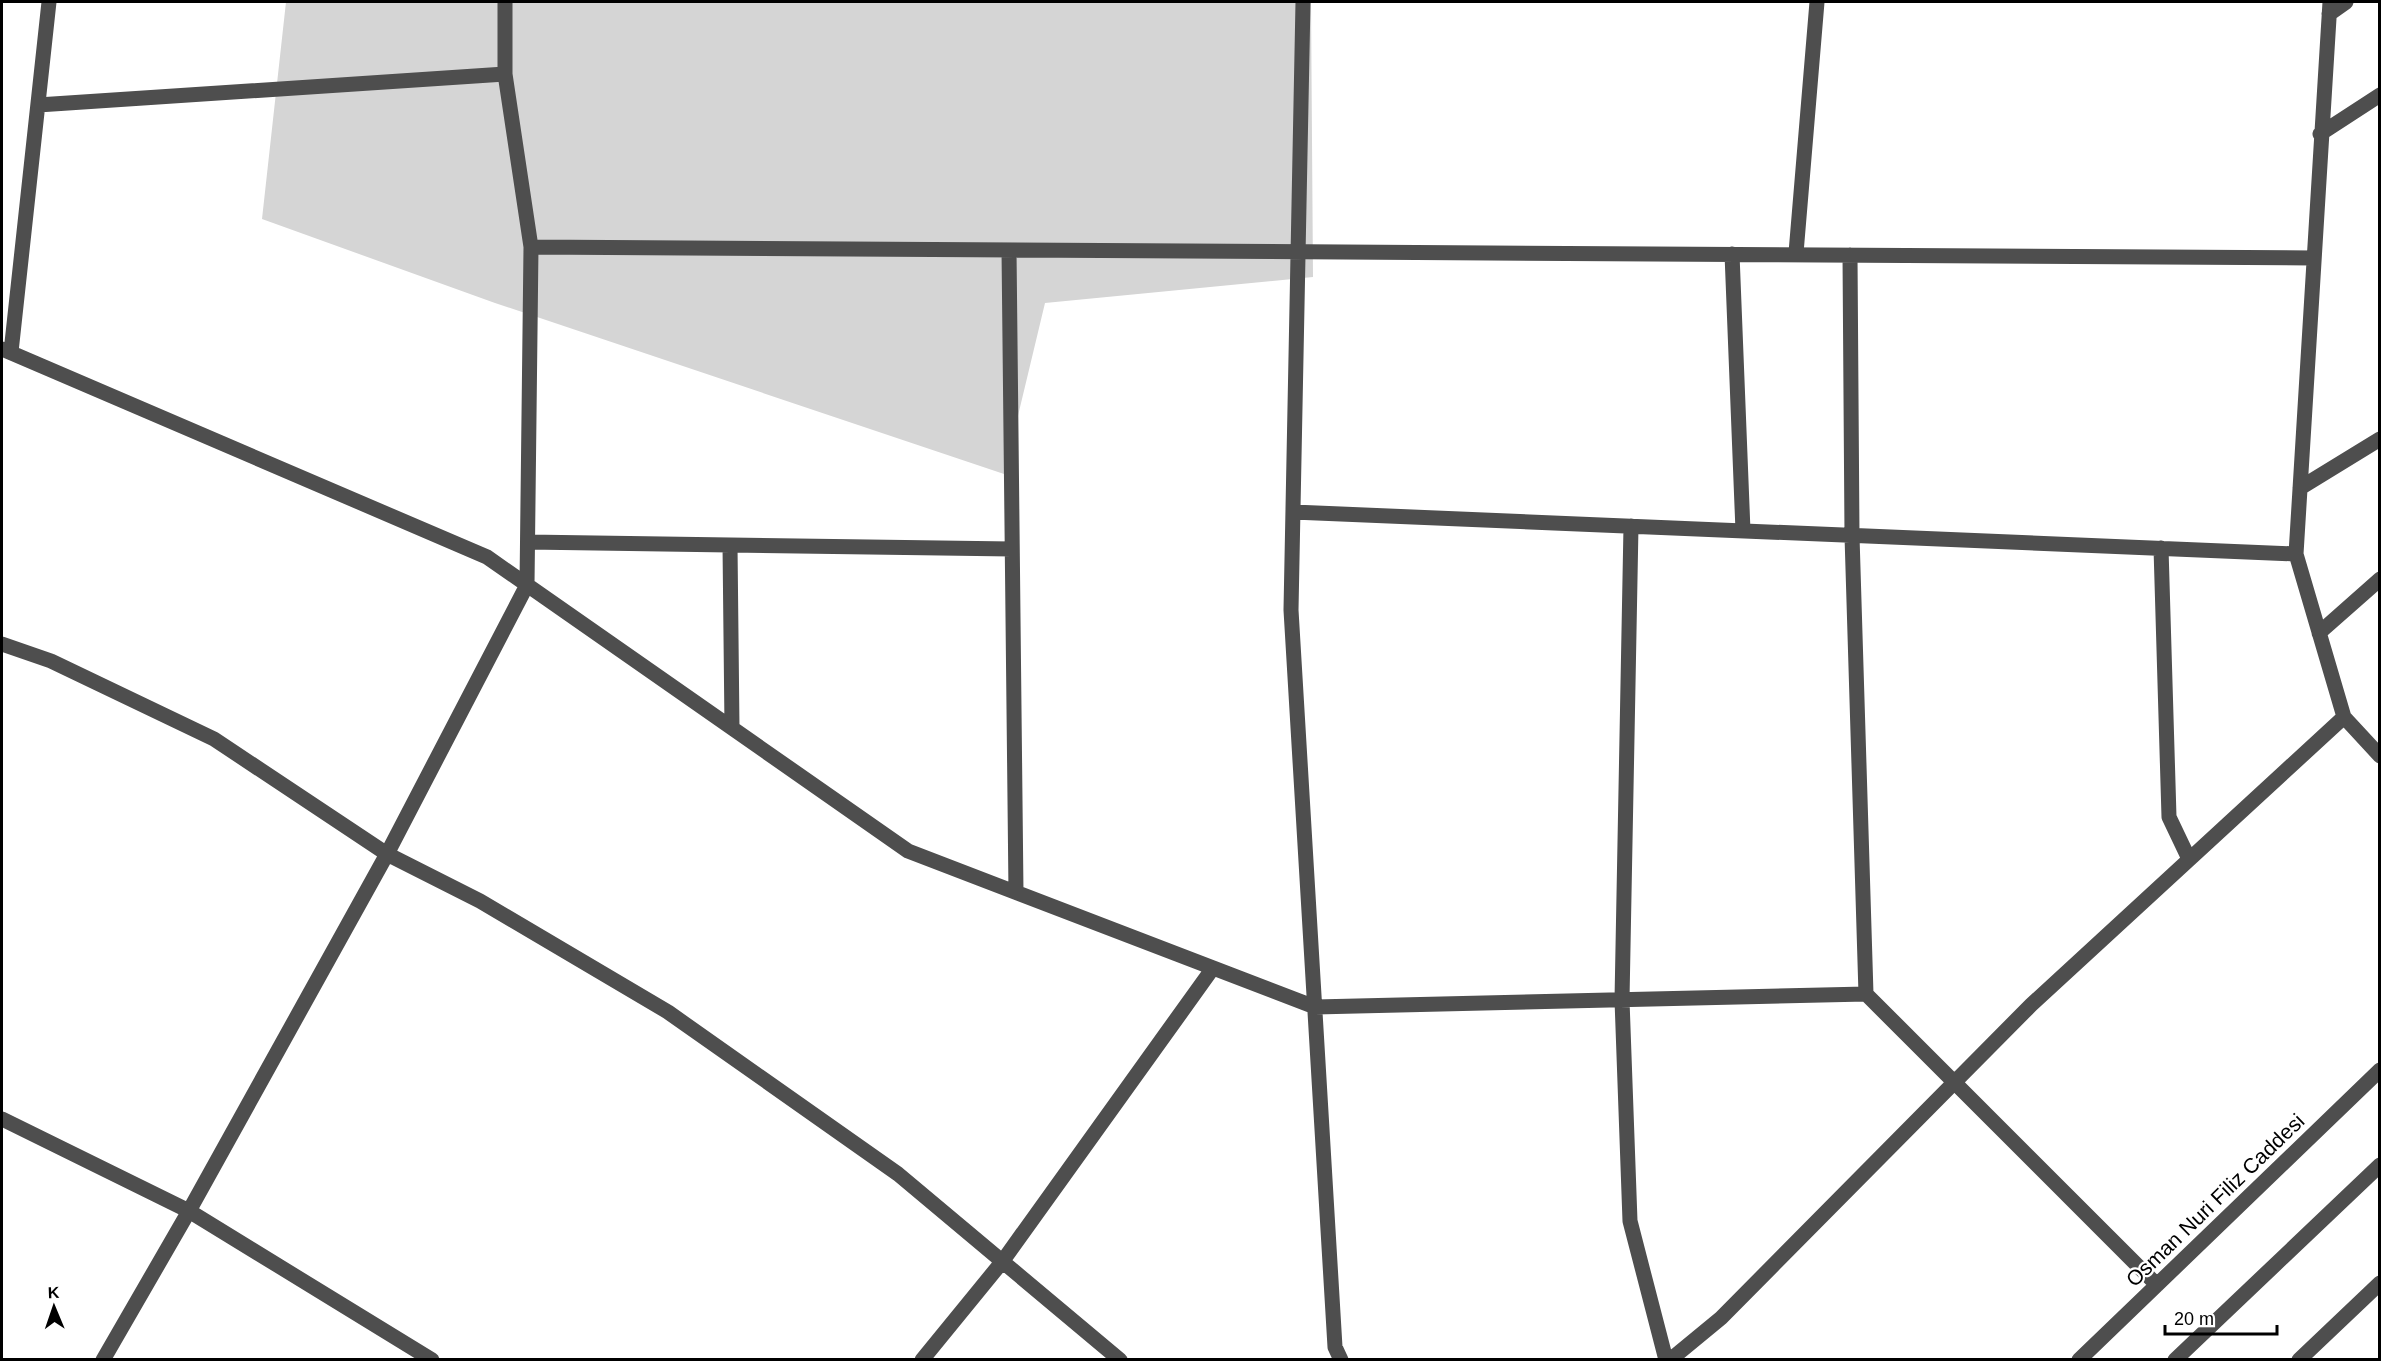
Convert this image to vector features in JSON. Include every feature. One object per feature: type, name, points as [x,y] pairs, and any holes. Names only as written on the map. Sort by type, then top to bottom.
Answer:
[{"type":"street","points":[[49,2],[6,350],[487,556],[908,851],[1315,1008],[1866,994]]},
{"type":"street","points":[[103,1359],[189,1211],[387,854],[527,585],[531,247],[505,74],[505,2]]},
{"type":"street","points":[[1303,2],[1291,610],[1335,1347],[1341,1359]]},
{"type":"street","points":[[1796,253],[1817,2]]},
{"type":"street","points":[[2346,2],[2329,8],[2296,554],[2344,717],[2379,756]]},
{"type":"street","points":[[38,105],[505,74]]},
{"type":"street","points":[[2320,134],[2379,95]]},
{"type":"street","points":[[531,247],[1796,253],[2313,258]]},
{"type":"street","points":[[1008,250],[1016,892]]},
{"type":"street","points":[[1732,254],[1743,531]]},
{"type":"street","points":[[1850,255],[1852,536],[1866,994],[2157,1285]]},
{"type":"street","points":[[2300,488],[2379,439]]},
{"type":"street","points":[[1293,512],[2296,554]]},
{"type":"street","points":[[1630,526],[1622,1000],[1630,1221],[1666,1359]]},
{"type":"street","points":[[528,542],[1012,549]]},
{"type":"street","points":[[730,545],[732,728]]},
{"type":"street","points":[[2161,548],[2169,817],[2189,860]]},
{"type":"street","points":[[2319,633],[2379,579]]},
{"type":"street","points":[[2,644],[51,661],[214,739],[387,854],[480,901],[669,1012],[898,1174],[1120,1359]]},
{"type":"street","points":[[1671,1359],[1721,1318],[2031,1005],[2344,717]]},
{"type":"street","points":[[922,1359],[1002,1262],[1213,968]]},
{"type":"street","name":"Osman Nuri Filiz Caddesi","points":[[2079,1359],[2379,1070]]},
{"type":"street","points":[[2,1119],[189,1211],[432,1359]]},
{"type":"street","points":[[2175,1359],[2379,1165]]},
{"type":"street","points":[[2299,1359],[2379,1283]]},
{"type":"shaded area","points":[[286,2],[1311,2],[1313,277],[1045,303],[1004,474],[495,303],[262,219]]}]
